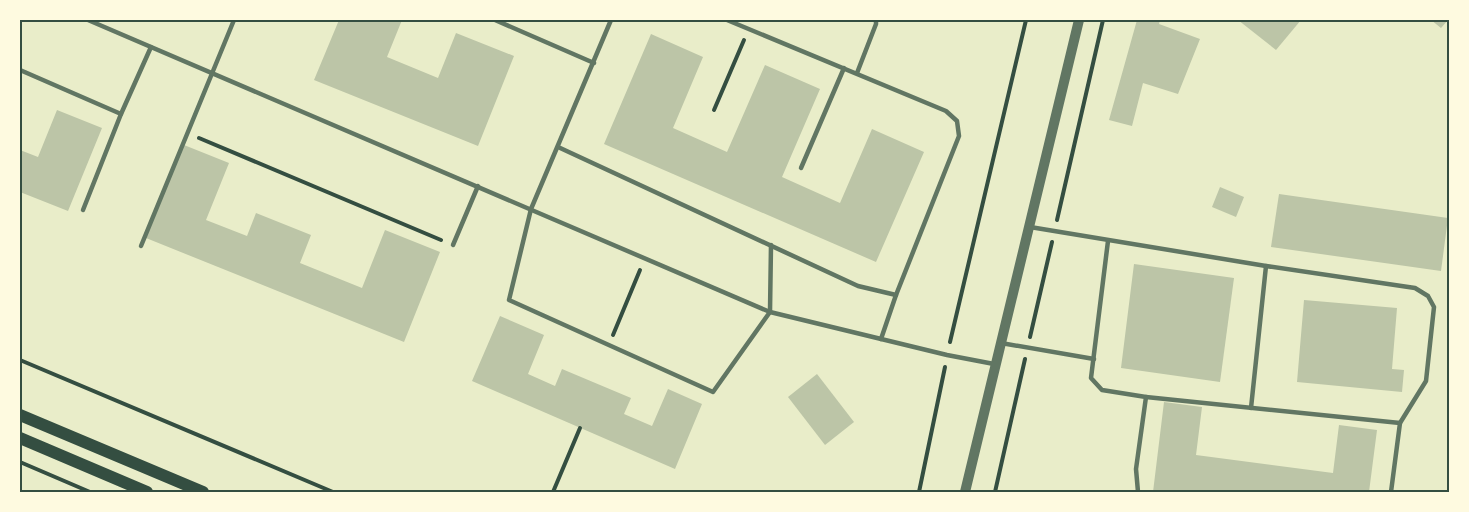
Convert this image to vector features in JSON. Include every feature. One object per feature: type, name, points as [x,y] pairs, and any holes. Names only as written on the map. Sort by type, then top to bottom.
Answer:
[{"type":"main road","points":[[20,415],[203,492]]},
{"type":"main road","points":[[20,438],[147,492]]},
{"type":"street","points":[[965,492],[1079,20]]},
{"type":"lane","points":[[88,20],[770,312],[996,365]]},
{"type":"lane","points":[[141,246],[234,20]]},
{"type":"lane","points":[[495,20],[594,63]]},
{"type":"lane","points":[[611,20],[531,209],[509,300],[713,392],[770,312],[771,245]]},
{"type":"lane","points":[[727,20],[946,111],[957,121],[958,136],[881,339]]},
{"type":"lane","points":[[857,73],[876,20]]},
{"type":"lane","points":[[83,210],[151,46]]},
{"type":"lane","points":[[801,168],[844,68]]},
{"type":"lane","points":[[20,70],[121,114]]},
{"type":"lane","points":[[558,147],[858,286],[896,295]]},
{"type":"lane","points":[[453,245],[478,186]]},
{"type":"lane","points":[[1030,227],[1415,288],[1428,296],[1434,307],[1426,381],[1400,423],[1391,492]]},
{"type":"lane","points":[[1108,241],[1092,378],[1102,390],[1146,397],[1400,423]]},
{"type":"lane","points":[[1251,408],[1266,266]]},
{"type":"lane","points":[[1002,343],[1094,358]]},
{"type":"lane","points":[[1138,492],[1136,469],[1146,397]]},
{"type":"path","points":[[948,350],[1026,20]]},
{"type":"path","points":[[1055,226],[1103,20]]},
{"type":"path","points":[[714,110],[749,29]]},
{"type":"path","points":[[187,134],[453,245]]},
{"type":"path","points":[[1029,340],[1052,242]]},
{"type":"path","points":[[609,345],[645,258]]},
{"type":"path","points":[[995,492],[1025,358]]},
{"type":"path","points":[[919,492],[947,359]]},
{"type":"path","points":[[20,360],[333,492]]},
{"type":"path","points":[[554,492],[580,428]]},
{"type":"path","points":[[20,462],[90,492]]},
{"type":"building","points":[[339,20],[402,20],[387,57],[438,78],[456,33],[514,56],[478,146],[314,80]]},
{"type":"building","points":[[1137,20],[1160,20],[1159,24],[1200,39],[1178,94],[1143,83],[1132,126],[1109,120]]},
{"type":"building","points":[[1238,20],[1301,20],[1276,50]]},
{"type":"building","points":[[1431,20],[1448,20],[1441,28]]},
{"type":"building","points":[[651,34],[703,57],[673,128],[727,152],[765,65],[820,89],[782,177],[840,203],[872,129],[924,152],[876,262],[604,144]]},
{"type":"building","points":[[57,110],[102,128],[68,211],[20,192],[20,150],[38,157]]},
{"type":"building","points":[[184,145],[229,163],[206,220],[247,236],[256,213],[311,235],[300,263],[362,288],[385,230],[440,252],[404,342],[146,238]]},
{"type":"building","points":[[1220,187],[1244,197],[1236,217],[1212,207]]},
{"type":"building","points":[[1279,194],[1448,218],[1441,271],[1271,247]]},
{"type":"building","points":[[1134,264],[1234,278],[1220,382],[1121,368]]},
{"type":"building","points":[[1304,300],[1397,308],[1392,369],[1404,370],[1402,392],[1297,382]]},
{"type":"building","points":[[500,316],[544,335],[528,374],[555,386],[562,369],[631,398],[624,414],[652,426],[668,389],[702,404],[675,469],[472,381]]},
{"type":"building","points":[[817,374],[854,422],[825,445],[788,397]]},
{"type":"building","points":[[1164,402],[1202,407],[1196,455],[1333,473],[1339,425],[1377,430],[1369,492],[1153,492]]}]
